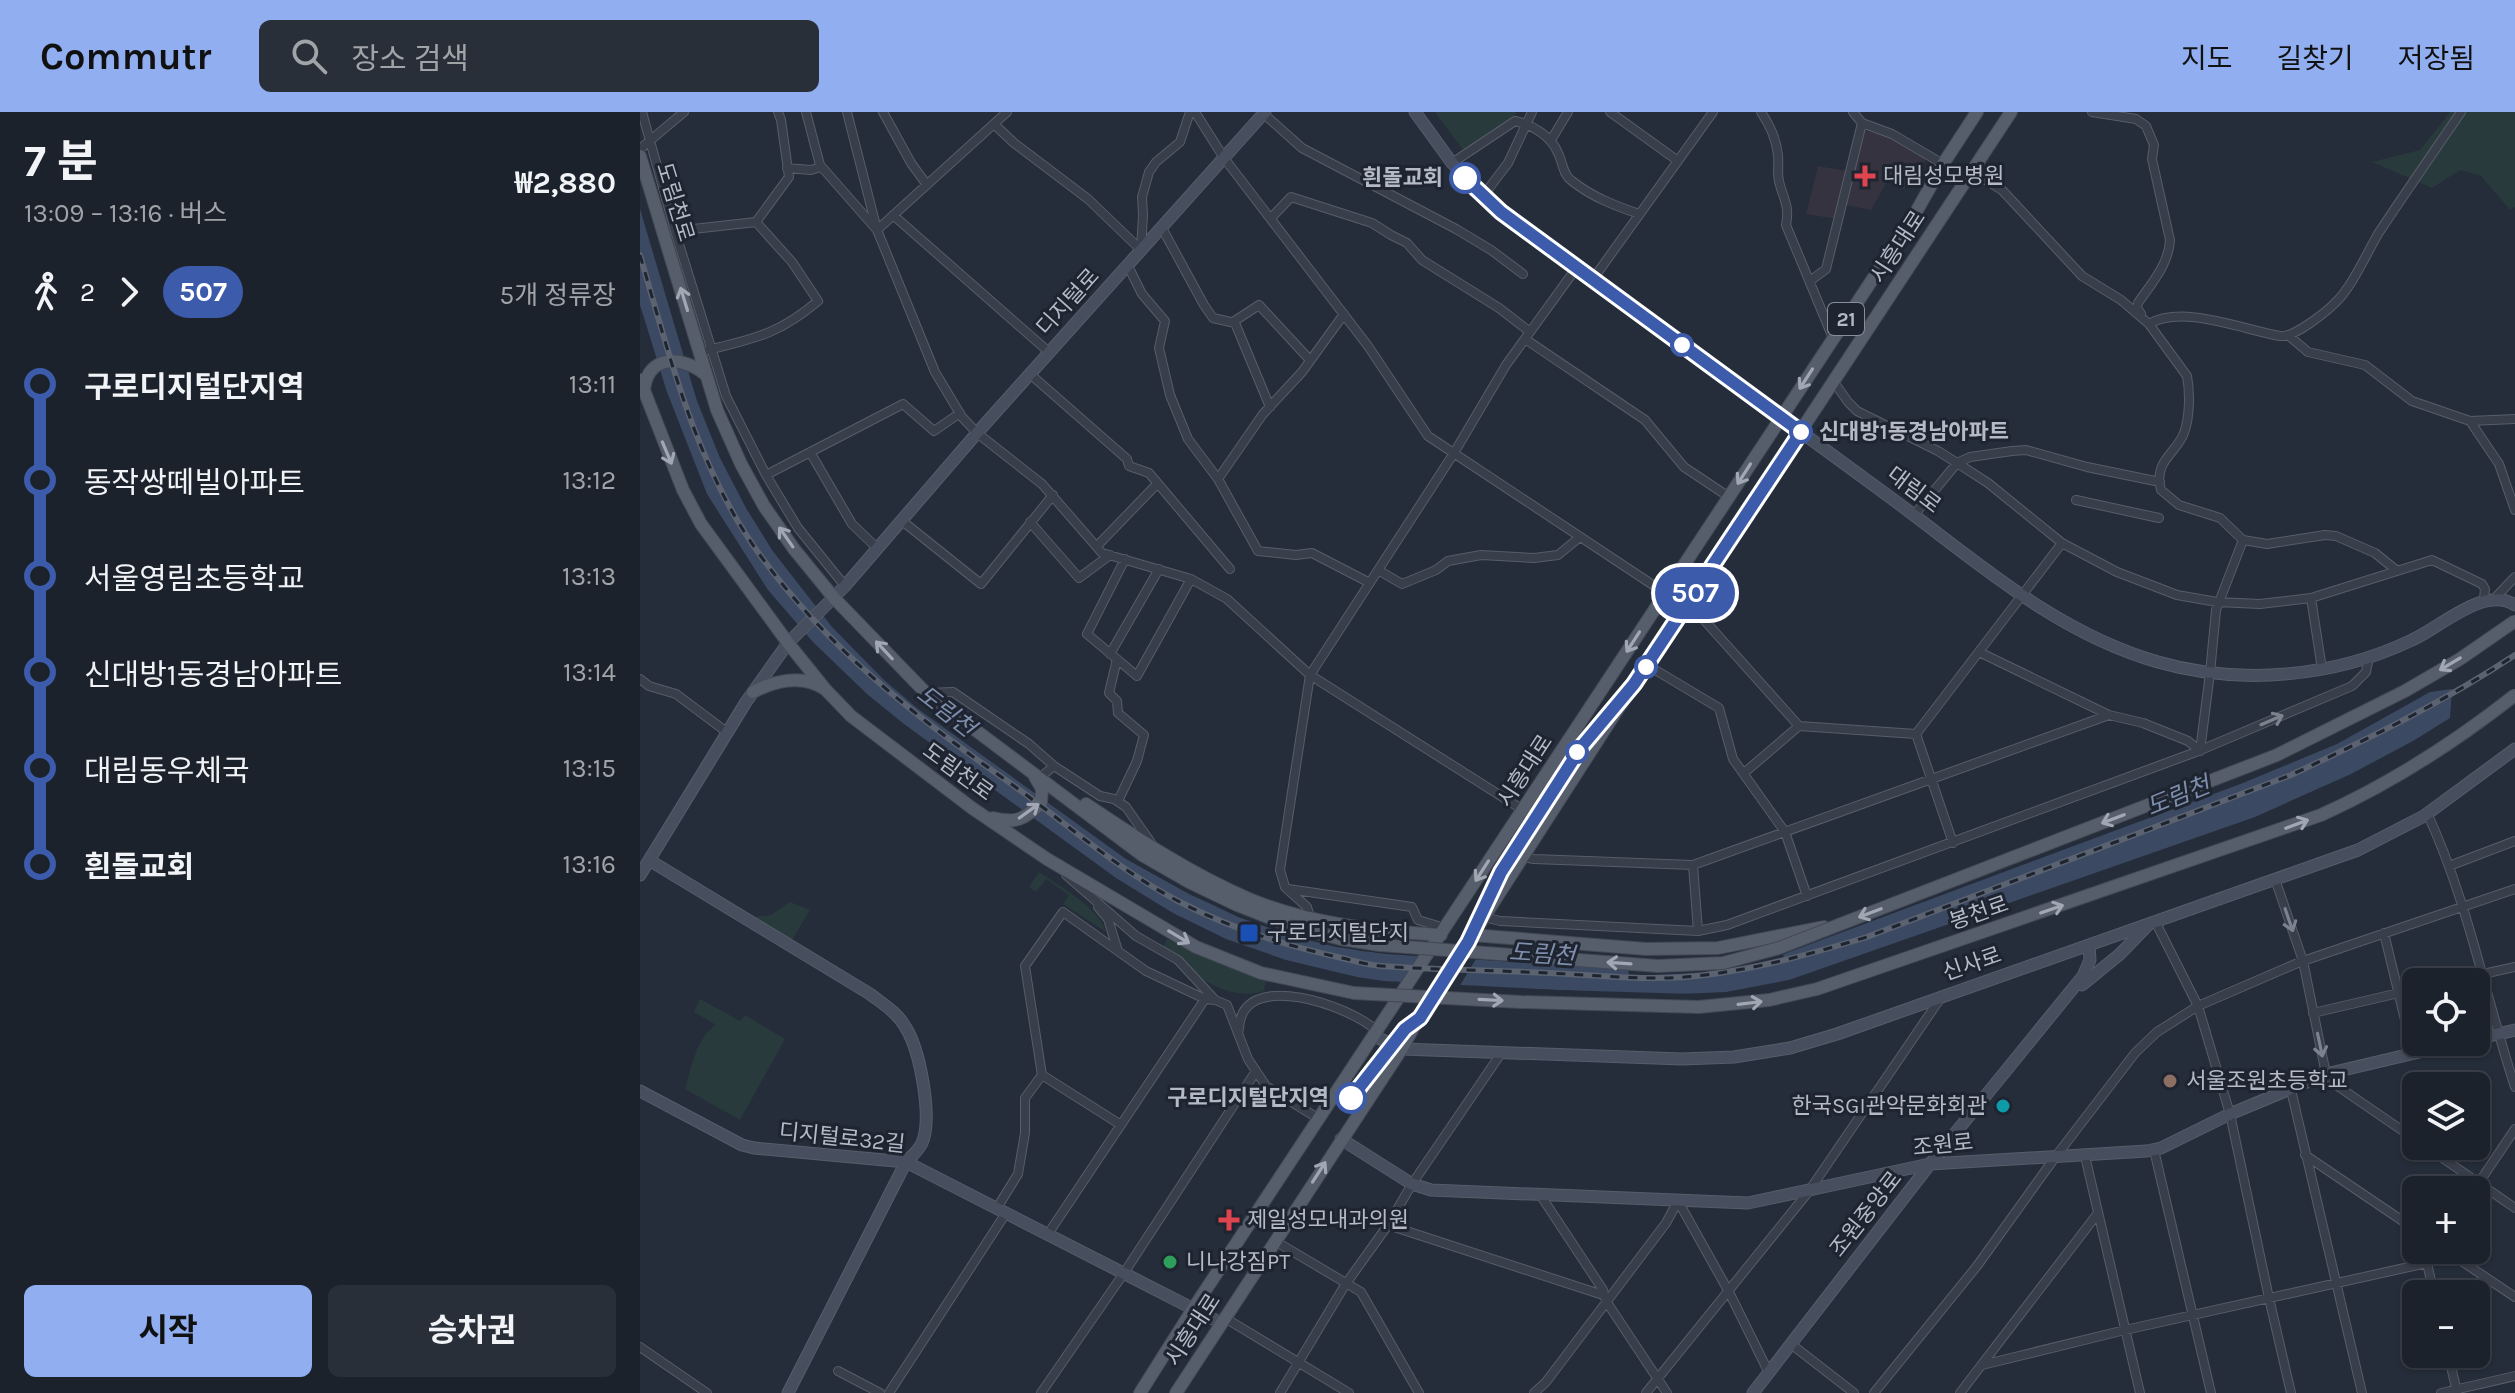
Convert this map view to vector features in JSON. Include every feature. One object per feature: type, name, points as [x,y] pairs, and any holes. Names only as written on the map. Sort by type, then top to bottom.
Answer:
[{"type":"main road","name":"시흥대로","points":[[1140,1393],[1911,221],[1977,112]]},
{"type":"main road","name":"시흥대로","points":[[1176,1393],[1402,1049],[1688,602],[2011,112]]},
{"type":"main road","name":"도림천로","points":[[640,156],[706,350],[704,372],[717,410],[764,506],[831,601],[926,693],[1038,774]]},
{"type":"main road","points":[[643,386],[656,367],[668,362],[683,361],[704,372]]},
{"type":"main road","name":"도림천로","points":[[643,386],[683,490],[701,524],[792,640],[825,689],[851,716],[1047,859],[1196,947],[1261,973],[1354,993],[1413,996]]},
{"type":"main road","name":"봉천로","points":[[1442,938],[1658,966],[1690,966],[1749,957],[1842,924],[2277,755],[2405,691],[2460,659],[2515,621]]},
{"type":"main road","points":[[753,692],[778,682],[799,680],[825,689]]},
{"type":"main road","name":"봉천로","points":[[1413,996],[1699,1007],[1769,1000],[1817,989],[2311,819],[2366,794],[2432,756],[2515,695]]},
{"type":"main road","points":[[986,817],[1008,822],[1027,817],[1041,803],[1042,789],[1038,774]]},
{"type":"main road","points":[[1038,774],[1158,851],[1251,899],[1310,917],[1377,931],[1442,938]]},
{"type":"main road","points":[[1038,774],[1142,855],[1201,888],[1293,927],[1354,941],[1442,938]]},
{"type":"main road","points":[[1469,941],[1525,940],[1646,949],[1718,948],[1842,924]]},
{"type":"street","points":[[642,112],[706,350],[766,475],[798,528],[845,586]]},
{"type":"street","points":[[640,149],[684,112]]},
{"type":"street","points":[[675,231],[756,222],[789,177],[778,112]]},
{"type":"street","points":[[806,112],[821,167],[877,230]]},
{"type":"street","points":[[859,112],[847,115],[877,230],[935,372],[960,413],[977,433],[1053,495],[1102,553],[1191,579],[1227,599],[1310,675],[1523,810]]},
{"type":"street","points":[[883,112],[927,185]]},
{"type":"street","points":[[877,230],[1007,112]]},
{"type":"street","points":[[1141,250],[1142,197],[1149,172],[1180,142],[1192,112]]},
{"type":"street","points":[[1192,112],[1368,346],[1428,436],[1665,593]]},
{"type":"street","name":"대림로","points":[[1415,112],[1452,163],[1501,212],[2021,596],[2083,632],[2168,665],[2210,673],[2264,675],[2322,669],[2369,657],[2411,641],[2489,599]]},
{"type":"street","points":[[1483,196],[1508,163],[1532,112]]},
{"type":"street","points":[[1551,140],[1568,112]]},
{"type":"street","points":[[1610,112],[1678,161]]},
{"type":"street","points":[[1593,279],[1713,112]]},
{"type":"street","points":[[1761,112],[1776,141],[1779,182],[1788,216],[1786,225],[1833,338]]},
{"type":"street","points":[[1853,112],[1862,123],[1892,134],[1943,164]]},
{"type":"street","points":[[2092,112],[2136,119],[2146,126],[2154,145],[2152,159],[2170,240],[2166,261],[2138,303],[2139,312],[2187,376],[2188,385],[2184,435],[2164,460],[2161,490],[2179,505],[2220,518],[2243,540],[2267,544],[2336,536],[2375,553],[2396,570]]},
{"type":"street","points":[[2149,324],[2159,318],[2204,319],[2289,336],[2338,300],[2378,234],[2461,112]]},
{"type":"street","points":[[1265,113],[1302,148],[1456,229],[1523,274]]},
{"type":"street","name":"디지털로","points":[[792,640],[845,586],[977,433],[1265,113]]},
{"type":"street","points":[[1452,163],[1515,121],[1541,132],[1551,140],[1569,180],[1607,203],[1639,214]]},
{"type":"street","points":[[1810,281],[1826,269],[1862,123]]},
{"type":"street","points":[[995,125],[1088,199],[1141,250]]},
{"type":"street","points":[[787,168],[811,170],[821,167]]},
{"type":"street","points":[[1972,172],[2002,190],[2082,276],[2121,300],[2149,324]]},
{"type":"street","points":[[1271,218],[1291,197],[1372,223],[1407,243],[1422,260],[1499,308],[1528,336],[1645,420],[1684,467],[1729,497]]},
{"type":"street","points":[[893,215],[1050,353]]},
{"type":"street","points":[[706,350],[758,337],[793,321],[818,301],[792,262],[756,222]]},
{"type":"street","points":[[1162,228],[1213,318],[1235,323],[1270,407]]},
{"type":"street","points":[[1128,266],[1142,294],[1165,321],[1159,348],[1170,395],[1188,439],[1218,479],[1258,551],[1296,555],[1312,553],[1370,583]]},
{"type":"street","points":[[1310,917],[1307,907],[1287,889],[1280,870],[1310,675],[1454,453],[1506,365],[1577,267]]},
{"type":"street","points":[[1233,322],[1259,305],[1310,360]]},
{"type":"street","points":[[1218,479],[1344,314]]},
{"type":"street","points":[[2289,336],[2308,352],[2365,365],[2412,401],[2470,421],[2515,419]]},
{"type":"street","points":[[1030,374],[1127,459],[1129,466],[1149,473],[1230,569]]},
{"type":"street","points":[[1834,382],[1857,411],[1957,463],[1988,483],[2062,543],[2117,572],[2177,595],[2217,602],[2260,604],[2311,598],[2432,560],[2482,584],[2489,599]]},
{"type":"street","points":[[766,475],[903,404],[934,431],[960,413]]},
{"type":"street","points":[[2470,421],[2499,464],[2515,510]]},
{"type":"street","points":[[1914,515],[1957,463],[1970,457],[2026,450],[2160,482]]},
{"type":"street","points":[[810,452],[852,524],[877,548]]},
{"type":"street","points":[[1097,546],[1157,484]]},
{"type":"street","points":[[901,520],[981,584],[1053,495]]},
{"type":"street","points":[[2076,500],[2159,518]]},
{"type":"street","points":[[1030,522],[1079,578],[1110,555]]},
{"type":"street","points":[[1378,570],[1402,584],[1436,570],[1448,561],[1481,555],[1534,558],[1558,555],[1580,537]]},
{"type":"street","points":[[2200,751],[2217,602],[2243,540]]},
{"type":"street","points":[[1916,734],[2062,543]]},
{"type":"street","points":[[1125,559],[1087,634],[1137,676],[1191,579]]},
{"type":"street","points":[[1118,801],[1137,761],[1144,735],[1118,713],[1117,701],[1109,693],[1114,656],[1159,569]]},
{"type":"street","points":[[2489,599],[2515,577]]},
{"type":"street","points":[[2311,598],[2322,669]]},
{"type":"street","points":[[2489,599],[2509,601],[2515,605]]},
{"type":"street","points":[[1688,602],[1799,726],[1916,734]]},
{"type":"street","points":[[640,875],[644,857],[753,692],[792,640]]},
{"type":"street","points":[[1979,652],[2109,715],[2143,723],[2188,741],[2200,751]]},
{"type":"street","points":[[1486,914],[1488,918],[1500,921],[1698,931],[1727,925],[2200,751],[2352,686],[2366,672],[2369,657]]},
{"type":"street","points":[[1647,665],[1719,708],[1733,759],[1785,832],[1807,896]]},
{"type":"street","points":[[640,679],[649,686],[676,694],[728,733]]},
{"type":"street","points":[[926,693],[953,692],[1011,730],[1054,766],[1100,796],[1118,801],[1126,807],[1158,851]]},
{"type":"street","points":[[1523,857],[1693,865],[2109,715]]},
{"type":"street","points":[[1744,773],[1799,726]]},
{"type":"street","points":[[1916,734],[1953,843]]},
{"type":"street","name":"신사로","points":[[1402,1049],[1682,1059],[1734,1057],[1790,1048],[2358,850],[2427,813],[2515,749]]},
{"type":"street","points":[[1038,774],[1054,766]]},
{"type":"street","points":[[2427,813],[2463,906],[2479,968]]},
{"type":"street","points":[[2449,866],[2515,841]]},
{"type":"street","points":[[644,857],[870,994],[901,1020],[917,1053],[926,1123],[922,1144],[906,1162],[788,1393]]},
{"type":"street","points":[[1047,859],[1136,936],[1178,960],[1215,1000]]},
{"type":"street","points":[[1693,865],[1698,931]]},
{"type":"street","points":[[2275,879],[2303,961],[2326,1074],[2336,1085],[2402,1130]]},
{"type":"street","points":[[1082,888],[1108,919],[1118,951]]},
{"type":"street","points":[[1287,889],[1412,907],[1418,920],[1442,938]]},
{"type":"street","points":[[1874,1393],[1977,1266],[2135,1053],[2157,1032],[2198,1006],[2303,961],[2515,889]]},
{"type":"street","points":[[889,1393],[1002,1211],[1018,1174],[1025,1133],[1025,1098],[1042,1075],[1025,966],[1063,912],[1146,971],[1205,999],[1227,1005],[1248,1059],[1266,1086],[1319,1119]]},
{"type":"street","points":[[2069,995],[2120,954],[2153,922],[2198,1006],[2230,1114],[2291,1393]]},
{"type":"street","points":[[2384,933],[2402,1009]]},
{"type":"street","name":"조원중앙로","points":[[1753,1393],[1930,1164],[2069,995],[2088,968],[2089,945]]},
{"type":"street","points":[[2490,972],[2515,967]]},
{"type":"street","points":[[2313,1013],[2402,992]]},
{"type":"street","points":[[1239,1034],[1242,1014],[1247,1006],[1266,995],[1311,1001],[1346,1012],[1367,1022],[1376,1034],[1402,1049]]},
{"type":"street","points":[[1646,1393],[1809,1191],[1943,995]]},
{"type":"street","points":[[1048,1234],[1205,999]]},
{"type":"street","points":[[2490,1008],[2515,1087]]},
{"type":"street","points":[[2490,1036],[2515,1030]]},
{"type":"street","points":[[1280,1393],[1345,1285],[1502,1051]]},
{"type":"street","name":"조원로","points":[[1341,1139],[1412,1184],[1448,1193],[1748,1203],[1930,1164],[2154,1150],[2326,1074],[2402,1056]]},
{"type":"street","points":[[1041,1393],[1256,1071]]},
{"type":"street","points":[[1042,1075],[1121,1125]]},
{"type":"street","points":[[2291,1090],[2362,1393]]},
{"type":"street","name":"디지털로32길","points":[[640,1091],[742,1145],[906,1162],[1193,1309],[1223,1321]]},
{"type":"street","points":[[2484,1176],[2515,1129]]},
{"type":"street","points":[[2154,1150],[2211,1393]]},
{"type":"street","points":[[2304,1154],[2402,1220]]},
{"type":"street","points":[[2085,1156],[2139,1392],[2128,1393]]},
{"type":"street","points":[[2443,1160],[2464,1176]]},
{"type":"street","points":[[2490,1194],[2515,1208]]},
{"type":"street","points":[[1541,1196],[1667,1393]]},
{"type":"street","points":[[1678,1201],[1729,1292],[1769,1373]]},
{"type":"street","points":[[1534,1393],[1546,1382],[1605,1298],[1666,1223],[1678,1201]]},
{"type":"street","points":[[1960,1393],[2098,1213]]},
{"type":"street","points":[[1388,1225],[1605,1298]]},
{"type":"street","points":[[1275,1241],[1361,1292],[1419,1393]]},
{"type":"street","points":[[1982,1365],[2423,1264]]},
{"type":"street","points":[[2466,1264],[2515,1297]]},
{"type":"street","points":[[1223,1321],[1349,1393]]},
{"type":"street","points":[[1791,1344],[1854,1393]]},
{"type":"street","points":[[640,1347],[707,1393]]},
{"type":"street","points":[[2451,1368],[2457,1391]]},
{"type":"street","points":[[838,1371],[880,1393]]},
{"type":"street","points":[[2441,1393],[2515,1376]]},
{"type":"shaded area","points":[[1435,112],[1515,112],[1516,117],[1464,151]]},
{"type":"shaded area","points":[[2450,112],[2515,112],[2515,207],[2510,210],[2481,176],[2460,170],[2432,188],[2372,162],[2420,150]]},
{"type":"shaded area","name":"대림성모병원","points":[[1863,130],[1889,137],[1927,158],[1904,189],[1888,180],[1871,210],[1841,204],[1837,219],[1806,214],[1818,166],[1852,172]]},
{"type":"shaded area","points":[[1039,872],[1096,914],[1106,932],[1063,904],[1069,895],[1046,879],[1036,892],[1029,887]]},
{"type":"shaded area","points":[[790,902],[810,910],[789,945],[746,918],[771,915]]},
{"type":"shaded area","points":[[1167,939],[1240,972],[1266,980],[1264,991],[1236,993],[1209,983],[1161,951]]},
{"type":"shaded area","points":[[700,999],[740,1021],[745,1015],[785,1039],[740,1120],[685,1089],[699,1045],[716,1025],[694,1012]]},
{"type":"water","name":"도림천","points":[[640,209],[697,401],[720,458],[772,550],[832,627],[884,680],[918,709],[1126,859],[1238,917],[1292,936],[1336,947],[1386,954],[1658,971],[1781,955],[2243,783],[2337,744],[2430,692],[2452,689],[2450,718],[2351,774],[2255,817],[1789,980],[1726,992],[1657,995],[1384,981],[1286,960],[1226,939],[1173,913],[1116,878],[867,694],[813,642],[768,590],[707,494],[667,392],[640,305]]},
{"type":"pier","points":[[2073,842],[1783,954],[1784,958],[1722,972],[1629,976],[1628,969],[1476,959],[1459,987],[1727,995],[1768,989],[1727,996],[1691,999],[1384,985],[1348,980],[1399,985],[1418,956],[1361,951],[1284,932],[1191,895],[1136,864],[1138,861],[1239,913],[1293,932],[1658,967],[1780,951]]},
{"type":"railway","points":[[640,255],[674,372],[718,485],[760,555],[786,589],[844,651],[941,733],[1113,860],[1156,888],[1197,911],[1238,928],[1300,948],[1366,964],[1666,978],[1726,972],[1807,954],[1867,937],[2291,775],[2405,719],[2515,655]]},
{"type":"bus line","name":"507","points":[[1351,1098],[1405,1029],[1420,1018],[1468,942],[1501,872],[1582,746],[1634,684],[1801,432],[1501,212],[1465,178]]},
{"type":"place","name":"대림성모병원","points":[[1865,176]]},
{"type":"place","name":"흰돌교회","points":[[1465,178]]},
{"type":"place","name":"신대방1동경남아파트","points":[[1801,432]]},
{"type":"place","name":"구로디지털단지","points":[[1249,933]]},
{"type":"place","name":"서울조원초등학교","points":[[2170,1081]]},
{"type":"place","name":"구로디지털단지역","points":[[1351,1098]]},
{"type":"place","name":"한국SGI관악문화회관","points":[[2003,1106]]},
{"type":"place","name":"제일성모내과의원","points":[[1229,1220]]},
{"type":"place","name":"니나강짐PT","points":[[1170,1262]]}]
